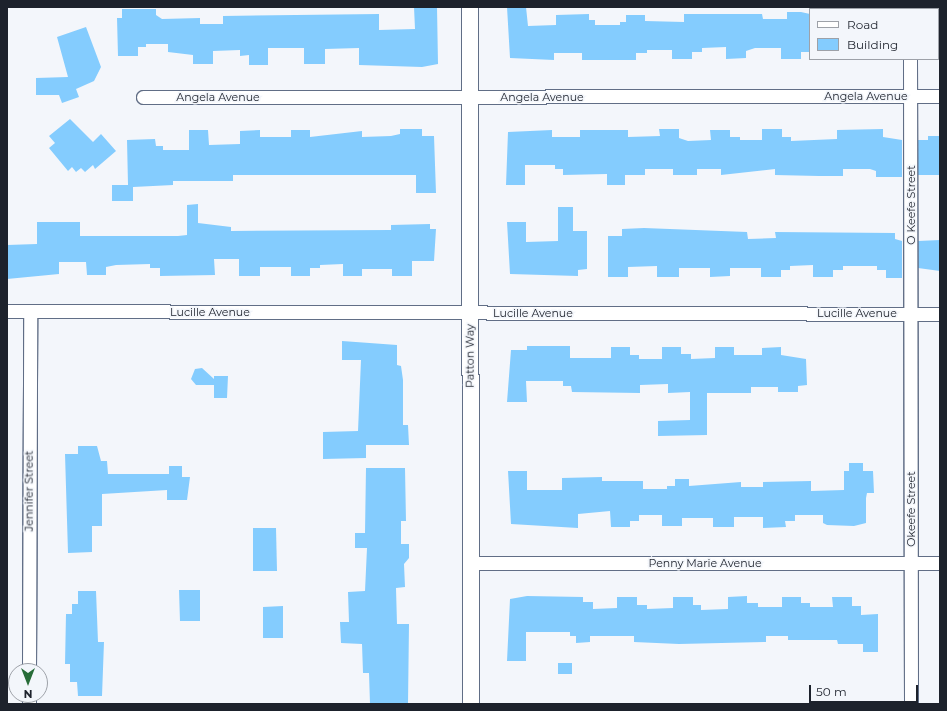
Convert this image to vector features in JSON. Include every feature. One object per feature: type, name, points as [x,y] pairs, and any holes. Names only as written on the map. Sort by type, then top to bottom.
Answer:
[{"type":"street","name":"Patton Way","points":[[470,7],[471,704]]},
{"type":"street","points":[[910,60],[910,96]]},
{"type":"street","name":"O Keefe Street","points":[[910,96],[911,314]]},
{"type":"street","name":"Angela Avenue","points":[[143,97],[940,96]]},
{"type":"street","name":"Lucille Avenue","points":[[7,311],[940,314]]},
{"type":"street","name":"Jennifer Street","points":[[29,663],[30,311]]},
{"type":"street","name":"Okeefe Street","points":[[911,314],[911,704]]},
{"type":"street","name":"Penny Marie Avenue","points":[[471,563],[940,563]]},
{"type":"building","points":[[414,7],[437,7],[438,64],[422,67],[359,65],[359,48],[325,49],[325,64],[304,64],[304,48],[268,48],[268,65],[249,65],[249,55],[240,56],[240,50],[213,51],[213,64],[193,64],[193,55],[168,52],[168,44],[146,44],[146,47],[138,47],[138,56],[118,56],[117,18],[122,18],[122,9],[156,9],[156,15],[162,19],[200,18],[200,24],[223,24],[223,16],[379,14],[379,30],[415,29]]},
{"type":"building","points":[[507,7],[526,7],[528,26],[556,25],[556,15],[589,14],[589,20],[595,20],[595,25],[620,25],[620,22],[626,22],[626,15],[645,15],[645,21],[684,22],[684,14],[762,14],[763,19],[787,19],[787,12],[809,14],[809,52],[801,52],[801,59],[781,59],[781,48],[755,48],[746,51],[746,58],[726,59],[726,47],[702,48],[702,52],[692,52],[692,59],[672,59],[672,50],[647,50],[647,53],[636,53],[636,60],[582,60],[582,53],[554,53],[554,60],[510,58]]},
{"type":"building","points":[[86,27],[101,67],[94,81],[76,89],[79,97],[62,103],[59,95],[36,95],[36,78],[68,77],[57,37]]},
{"type":"building","points":[[70,119],[93,142],[101,134],[116,151],[95,169],[93,165],[85,172],[81,168],[76,172],[72,167],[68,171],[49,148],[55,143],[49,136]]},
{"type":"building","points":[[400,129],[422,129],[422,136],[434,136],[436,193],[416,193],[416,175],[233,175],[233,181],[173,181],[173,185],[133,187],[133,201],[112,201],[112,185],[128,185],[127,140],[155,139],[156,146],[163,146],[163,150],[189,150],[189,130],[208,130],[209,145],[240,144],[240,131],[260,130],[260,137],[291,137],[291,130],[310,130],[310,137],[362,131],[362,137],[391,136],[400,134]]},
{"type":"building","points":[[659,129],[679,129],[679,138],[688,141],[711,140],[710,130],[730,130],[730,137],[740,137],[740,140],[762,140],[762,129],[782,129],[782,137],[791,137],[791,141],[837,139],[837,130],[883,129],[883,137],[902,140],[902,177],[876,177],[876,171],[870,169],[843,169],[843,176],[819,176],[775,175],[775,169],[721,175],[721,169],[697,169],[697,175],[673,175],[673,169],[645,169],[645,175],[625,175],[625,185],[607,185],[607,174],[563,175],[563,169],[555,169],[555,165],[525,165],[525,185],[506,185],[508,132],[552,130],[552,137],[580,137],[580,130],[628,130],[628,137],[660,136]]},
{"type":"building","points":[[928,136],[940,136],[940,175],[918,175],[918,140],[928,140]]},
{"type":"building","points":[[198,204],[198,223],[231,227],[231,231],[391,230],[391,225],[430,224],[430,229],[436,229],[434,261],[412,261],[412,276],[392,276],[392,269],[362,269],[362,276],[343,276],[343,264],[320,265],[320,268],[310,268],[310,276],[291,276],[291,267],[260,267],[260,276],[239,276],[239,259],[214,259],[215,275],[160,276],[160,268],[150,268],[150,264],[116,265],[106,267],[106,275],[87,275],[86,262],[59,262],[59,274],[7,279],[7,245],[37,244],[37,222],[80,222],[80,236],[187,235],[187,205]]},
{"type":"building","points":[[558,207],[573,207],[573,231],[587,231],[587,269],[578,270],[578,276],[510,274],[507,222],[526,222],[526,242],[558,241]]},
{"type":"building","points":[[644,228],[747,232],[748,239],[776,238],[775,232],[895,233],[895,239],[902,241],[902,278],[886,278],[886,270],[877,270],[877,266],[843,266],[843,270],[833,270],[833,277],[813,277],[813,265],[790,266],[790,270],[781,270],[781,277],[761,277],[761,268],[730,268],[730,276],[710,277],[710,268],[679,268],[679,277],[657,277],[657,266],[628,267],[628,277],[608,277],[608,236],[622,236],[622,229]]},
{"type":"building","points":[[940,240],[940,271],[918,268],[918,241]]},
{"type":"building","points":[[342,341],[397,345],[397,365],[401,366],[403,380],[403,425],[408,425],[409,445],[366,445],[366,458],[323,459],[323,432],[358,431],[361,360],[342,360]]},
{"type":"building","points":[[527,346],[570,346],[570,358],[611,358],[611,347],[630,347],[630,355],[639,355],[639,359],[662,359],[662,347],[681,347],[681,354],[691,354],[691,359],[715,358],[715,347],[734,347],[734,355],[762,355],[762,348],[781,347],[781,355],[806,359],[807,385],[798,386],[798,392],[778,392],[778,387],[751,387],[751,393],[707,393],[707,435],[658,436],[658,421],[690,420],[690,392],[668,393],[668,384],[640,385],[640,393],[572,392],[571,386],[563,386],[563,381],[526,381],[527,402],[507,402],[511,350],[527,350]]},
{"type":"building","points":[[202,368],[214,379],[214,376],[228,376],[227,398],[214,398],[214,385],[196,385],[191,379],[195,369]]},
{"type":"building","points":[[78,446],[97,446],[101,461],[107,461],[108,474],[169,474],[169,466],[182,466],[182,477],[190,477],[187,500],[167,500],[167,490],[102,494],[102,526],[92,526],[92,552],[68,553],[65,454],[78,454]]},
{"type":"building","points":[[849,463],[863,463],[863,471],[873,471],[874,493],[867,493],[866,523],[854,526],[827,525],[823,523],[823,515],[795,515],[795,521],[785,521],[786,527],[763,528],[763,517],[734,517],[734,527],[713,527],[713,518],[682,518],[682,526],[662,526],[662,515],[639,515],[639,521],[630,521],[630,527],[611,527],[610,511],[578,514],[578,528],[511,524],[508,471],[527,471],[527,490],[562,490],[562,478],[602,477],[602,481],[643,481],[643,489],[667,489],[667,486],[675,486],[675,479],[689,479],[689,486],[741,482],[741,487],[763,487],[763,482],[811,481],[811,491],[844,490],[844,471],[849,471]]},
{"type":"building","points":[[366,468],[405,468],[406,521],[401,521],[401,544],[409,544],[409,558],[404,564],[405,587],[396,588],[397,624],[409,624],[408,704],[370,704],[369,673],[363,673],[362,644],[341,643],[340,622],[349,622],[348,592],[365,591],[367,548],[355,548],[355,533],[365,533]]},
{"type":"building","points":[[253,528],[276,528],[277,571],[253,571]]},
{"type":"building","points":[[179,590],[200,590],[200,621],[180,621]]},
{"type":"building","points":[[78,591],[96,591],[98,642],[104,642],[102,696],[78,696],[77,682],[70,682],[70,664],[65,664],[66,614],[72,614],[72,604],[78,604]]},
{"type":"building","points":[[527,596],[583,597],[583,602],[593,602],[593,609],[617,608],[617,597],[637,597],[637,605],[647,605],[647,609],[673,608],[673,597],[693,597],[693,605],[701,605],[701,610],[728,609],[728,597],[747,596],[747,603],[758,603],[758,607],[782,607],[782,597],[801,597],[801,603],[810,603],[810,607],[833,607],[832,597],[852,597],[852,606],[861,606],[861,615],[878,614],[878,652],[863,652],[863,644],[838,644],[837,640],[788,640],[788,636],[766,636],[766,642],[679,644],[634,642],[634,636],[590,636],[590,642],[576,643],[576,636],[570,636],[570,632],[526,632],[526,661],[507,661],[510,599]]},
{"type":"building","points":[[283,606],[283,638],[263,638],[263,607]]},
{"type":"building","points":[[558,663],[572,663],[572,674],[558,674]]}]
